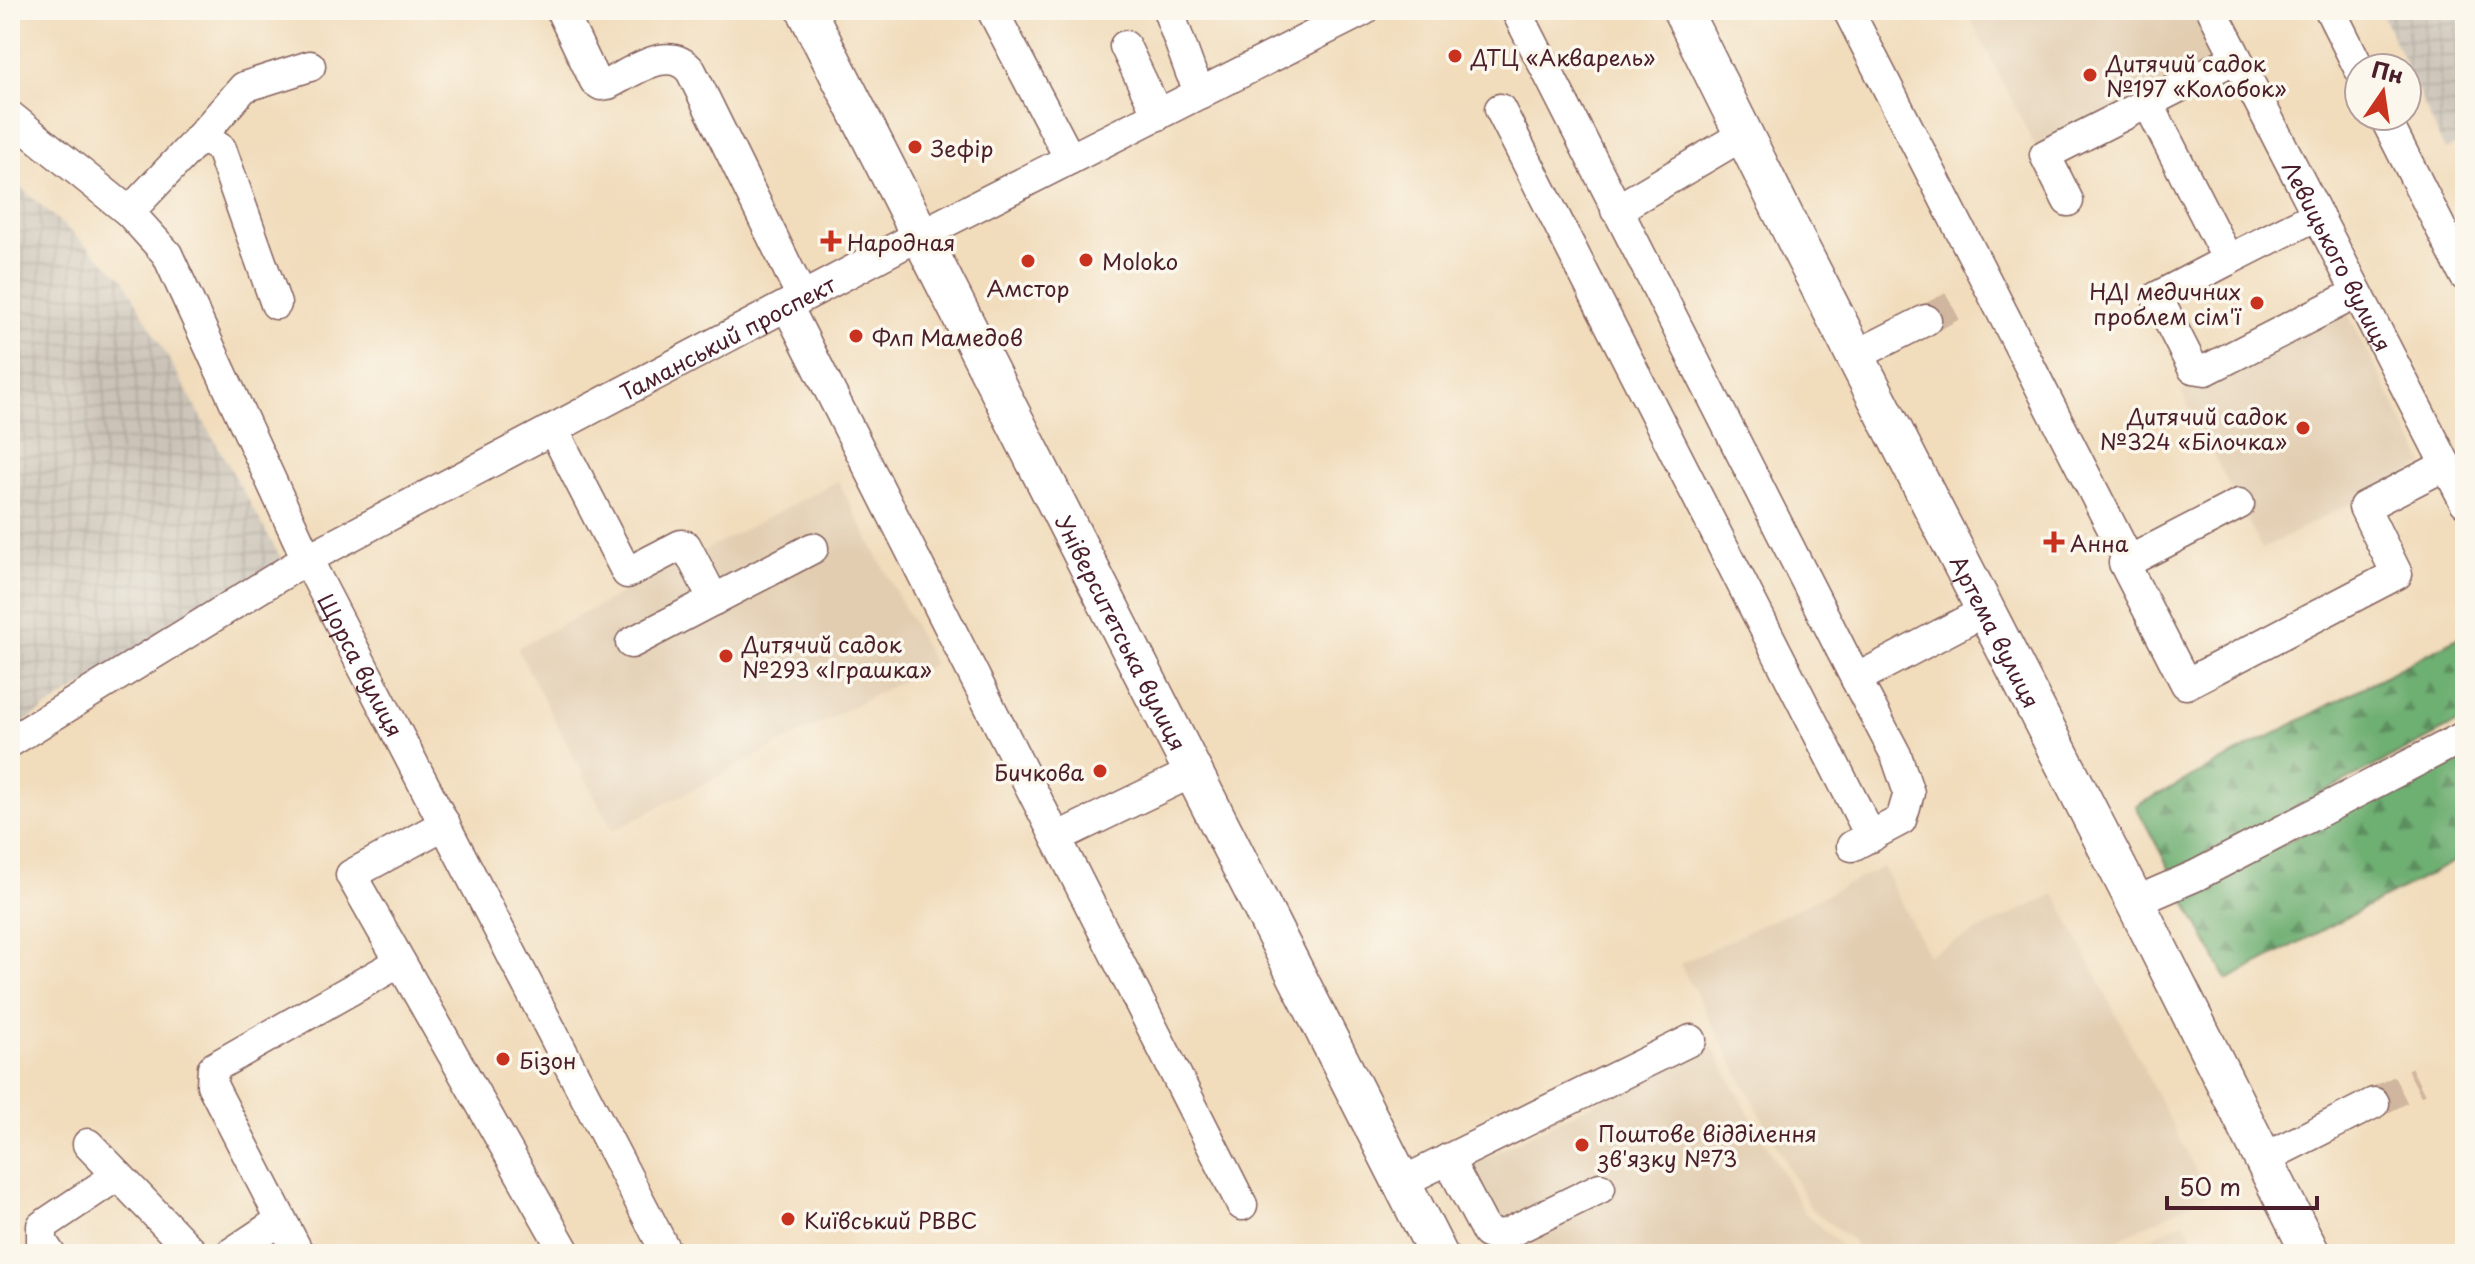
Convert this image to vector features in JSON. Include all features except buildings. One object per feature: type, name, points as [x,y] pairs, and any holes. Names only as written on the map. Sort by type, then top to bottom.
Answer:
[{"type":"main road","name":"Університетська вулиця","points":[[806,10],[1438,1254]]},
{"type":"main road","name":"Артема вулиця","points":[[1682,10],[2311,1254]]},
{"type":"street","points":[[561,10],[595,81],[601,85],[663,58],[679,59],[691,71],[794,301],[1056,838],[1242,1205]]},
{"type":"street","points":[[992,10],[1070,159]]},
{"type":"street","points":[[1168,10],[1201,93]]},
{"type":"street","name":"Таманський проспект","points":[[10,742],[307,559],[920,235],[1364,10]]},
{"type":"street","points":[[1500,109],[1861,842],[1901,820],[1909,793],[1896,755],[1516,10]]},
{"type":"street","points":[[1848,10],[1976,293],[2129,561]]},
{"type":"street","name":"Левицького вулиця","points":[[2212,10],[2458,483]]},
{"type":"street","points":[[2330,10],[2351,52]]},
{"type":"street","points":[[1125,46],[1158,115]]},
{"type":"street","points":[[2068,201],[2045,155],[2236,58]]},
{"type":"street","points":[[129,212],[244,87],[310,66]]},
{"type":"street","points":[[2148,103],[2228,260]]},
{"type":"street","name":"Щорса вулиця","points":[[10,116],[129,212],[167,254],[307,559],[667,1254]]},
{"type":"street","points":[[2392,132],[2465,276]]},
{"type":"street","points":[[1616,210],[1743,135]]},
{"type":"street","points":[[201,136],[221,149],[276,304]]},
{"type":"street","points":[[2317,215],[2157,297],[2193,368],[2206,370],[2357,293]]},
{"type":"street","points":[[1855,356],[1926,320]]},
{"type":"street","points":[[553,429],[627,573],[681,545],[686,546],[714,600]]},
{"type":"street","points":[[2239,504],[2124,563],[2186,684],[2397,574],[2364,507],[2458,483]]},
{"type":"street","points":[[631,643],[813,548]]},
{"type":"street","points":[[1856,679],[1985,611]]},
{"type":"street","points":[[2135,902],[2195,876],[2465,736]]},
{"type":"street","points":[[1056,838],[1193,772]]},
{"type":"street","points":[[445,824],[351,875],[566,1254]]},
{"type":"street","points":[[299,1254],[212,1085],[213,1068],[400,962]]},
{"type":"street","points":[[1402,1182],[1691,1040]]},
{"type":"street","points":[[2263,1159],[2374,1103]]},
{"type":"street","points":[[88,1144],[194,1254]]},
{"type":"street","points":[[1448,1159],[1487,1233],[1493,1235],[1506,1234],[1600,1188]]},
{"type":"street","points":[[50,1254],[42,1242],[42,1226],[118,1175]]},
{"type":"street","points":[[230,1254],[281,1220]]},
{"type":"shaded area","name":"Дитячий садок №197 «Колобок»","points":[[1966,10],[2196,10],[2219,57],[2036,148]]},
{"type":"shaded area","points":[[2380,10],[2465,10],[2465,141],[2445,150],[2423,103],[2423,52],[2400,52]]},
{"type":"shaded area","points":[[10,178],[123,278],[282,560],[10,731]]},
{"type":"shaded area","name":"Дитячий садок №324 «Білочка»","points":[[2345,308],[2425,465],[2262,549],[2181,392]]},
{"type":"shaded area","name":"Дитячий садок №293 «Іграшка»","points":[[838,481],[934,664],[613,831],[517,648]]},
{"type":"shaded area","points":[[1883,867],[1928,955],[2055,894],[2208,1195],[2088,1254],[1859,1254],[1852,1240],[1811,1209],[1680,964]]},
{"type":"shaded area","points":[[1711,1045],[1804,1212],[1850,1254],[1511,1254],[1466,1167]]},
{"type":"shaded area","points":[[2185,1221],[2202,1254],[2115,1254]]},
{"type":"green space","points":[[2465,634],[2465,719],[2171,872],[2136,806]]},
{"type":"green space","points":[[2465,749],[2465,856],[2227,980],[2183,896]]},
{"type":"tunnel","points":[[1926,320],[1964,300]]},
{"type":"tunnel","points":[[2374,1103],[2418,1081]]},
{"type":"place","name":"ДТЦ «Акварель»","points":[[1455,56]]},
{"type":"place","name":"Дитячий садок №197 «Колобок»","points":[[2090,75]]},
{"type":"place","name":"Зефір","points":[[915,147]]},
{"type":"place","name":"Народная","points":[[831,241]]},
{"type":"place","name":"Moloko","points":[[1086,260]]},
{"type":"place","name":"Амстор","points":[[1028,261]]},
{"type":"place","name":"НДІ медичних проблем сім'ї","points":[[2257,303]]},
{"type":"place","name":"Флп Мамедов","points":[[856,336]]},
{"type":"place","name":"Дитячий садок №324 «Білочка»","points":[[2303,428]]},
{"type":"place","name":"Анна","points":[[2054,542]]},
{"type":"place","name":"Дитячий садок №293 «Іграшка»","points":[[726,656]]},
{"type":"place","name":"Бичкова","points":[[1100,771]]},
{"type":"place","name":"Бізон","points":[[503,1059]]},
{"type":"place","name":"Поштове відділення зв'язку №73","points":[[1582,1145]]},
{"type":"place","name":"Київський РВВС","points":[[788,1219]]}]
